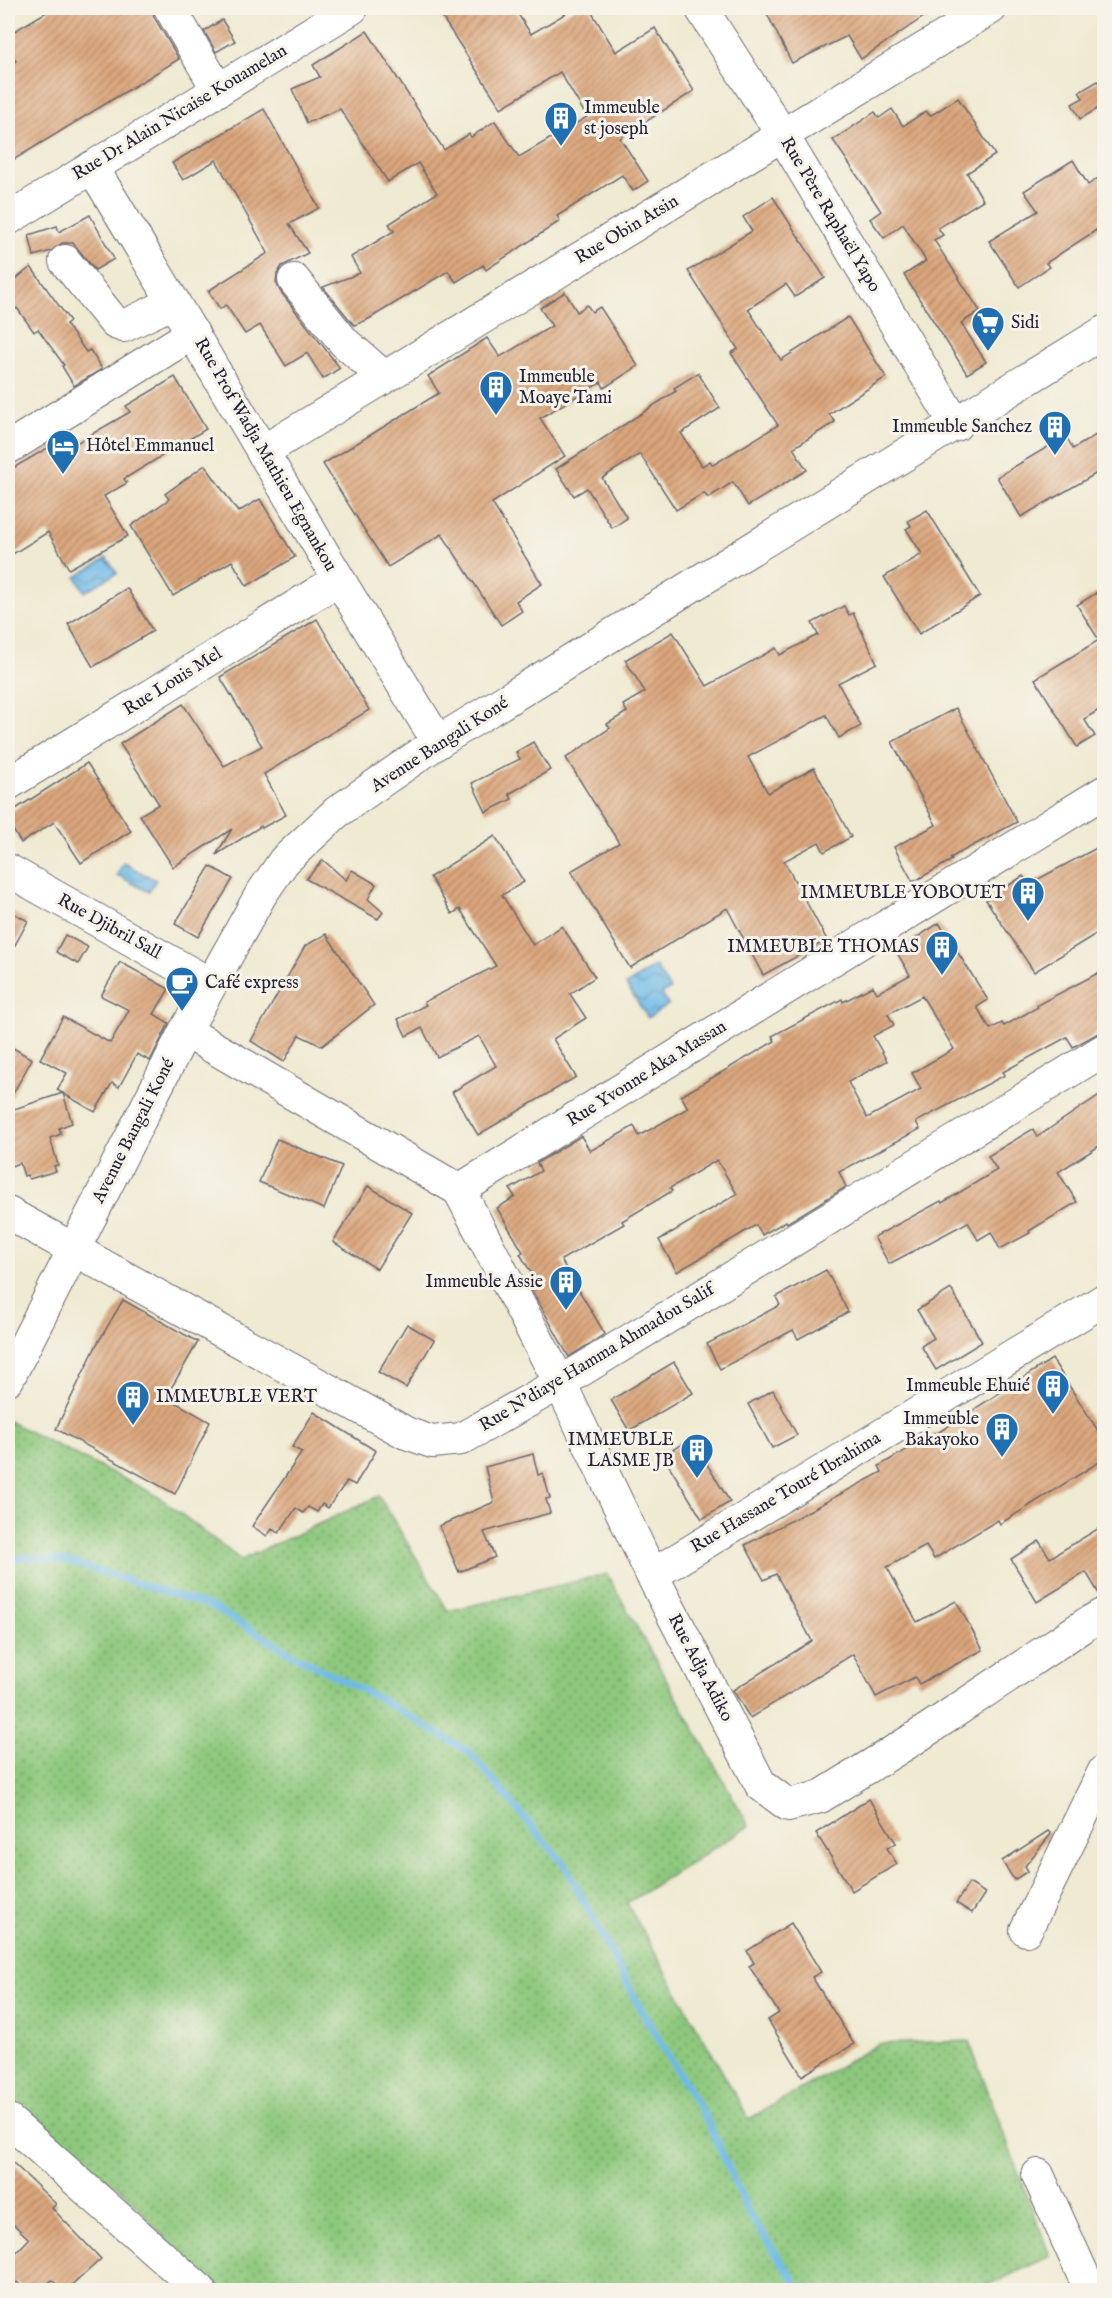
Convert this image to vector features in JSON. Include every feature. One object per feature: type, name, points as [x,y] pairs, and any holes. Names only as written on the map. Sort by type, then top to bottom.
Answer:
[{"type":"street","points":[[170,8],[218,90]]},
{"type":"street","name":"Rue Dr Alain Nicaise Kouamelan","points":[[8,219],[352,8]]},
{"type":"street","name":"Rue Père Raphaël Yapo","points":[[701,8],[783,136],[956,425]]},
{"type":"street","name":"Rue Obin Atsin","points":[[262,452],[992,8]]},
{"type":"street","name":"Rue Prof Wadja Mathieu Egnankou","points":[[92,166],[338,580],[438,742]]},
{"type":"street","points":[[65,261],[115,323],[124,326],[174,302]]},
{"type":"street","points":[[294,280],[344,342],[384,377]]},
{"type":"street","name":"Avenue Bangali Koné","points":[[8,1379],[184,1031],[260,896],[284,861],[337,813],[438,742],[1104,332]]},
{"type":"street","points":[[8,448],[193,333]]},
{"type":"street","name":"Rue Louis Mel","points":[[8,784],[338,580]]},
{"type":"street","name":"Rue Yvonne Aka Massan","points":[[459,1190],[1104,792]]},
{"type":"street","name":"Rue Djibril Sall","points":[[8,870],[210,984]]},
{"type":"street","points":[[184,1031],[459,1190]]},
{"type":"street","name":"Rue N'diaye Hamma Ahmadou Salif","points":[[8,1213],[406,1433],[432,1442],[461,1439],[560,1383],[1104,1050]]},
{"type":"street","name":"Rue Adja Adiko","points":[[459,1190],[560,1383],[652,1575],[761,1785],[788,1805],[820,1797],[912,1740],[1104,1614]]},
{"type":"street","name":"Rue Hassane Touré Ibrahima","points":[[652,1575],[1104,1300]]},
{"type":"street","points":[[1026,1930],[1104,1771]]},
{"type":"street","points":[[8,2120],[200,2290]]},
{"type":"street","points":[[1038,2175],[1090,2290]]},
{"type":"green space","points":[[8,1421],[156,1495],[241,1560],[379,1496],[448,1611],[607,1574],[749,1826],[627,1903],[749,2119],[878,2044],[969,2041],[1050,2256],[979,2290],[211,2290],[125,2193],[8,2099]]},
{"type":"water","points":[[107,558],[117,573],[85,592],[76,577]]},
{"type":"water","points":[[123,863],[156,880],[149,892],[117,875]]},
{"type":"water","points":[[655,966],[670,989],[662,994],[668,1005],[648,1018],[626,985]]},
{"type":"building","points":[[53,8],[152,8],[154,17],[179,59],[15,159],[8,147],[8,66],[16,61],[8,47],[8,35]]},
{"type":"building","points":[[436,8],[514,8],[531,34],[575,8],[589,8],[616,52],[655,28],[694,91],[620,138],[648,181],[633,191],[622,175],[557,216],[560,221],[486,270],[483,265],[456,282],[448,271],[367,320],[354,325],[323,287],[360,273],[351,257],[394,231],[389,224],[437,193],[418,163],[388,182],[340,109],[307,123],[292,89],[320,77],[313,65],[367,31],[444,150],[469,134],[471,137],[495,121],[519,157],[587,117],[560,72],[501,108]]},
{"type":"building","points":[[764,8],[937,8],[861,59],[847,36],[792,63]]},
{"type":"building","points":[[222,20],[235,41],[216,52],[204,31]]},
{"type":"building","points":[[1098,81],[1104,92],[1104,105],[1080,119],[1072,104],[1083,98],[1079,92]]},
{"type":"building","points":[[958,98],[995,155],[967,173],[983,200],[938,228],[943,235],[934,240],[980,311],[961,323],[986,362],[967,374],[904,275],[926,261],[903,224],[884,238],[870,219],[881,211],[833,140],[875,112],[879,118],[892,109],[903,126],[926,111],[930,116]]},
{"type":"building","points":[[264,109],[319,208],[289,224],[308,253],[282,266],[277,274],[276,282],[280,291],[340,368],[323,379],[307,353],[286,366],[260,325],[245,334],[226,305],[220,309],[208,291],[268,253],[216,160],[183,180],[172,163]]},
{"type":"building","points":[[1073,160],[1088,185],[1104,174],[1104,225],[1046,263],[1049,267],[1019,287],[989,241],[1038,211],[1024,191]]},
{"type":"building","points":[[773,197],[825,278],[795,297],[786,284],[748,309],[781,360],[848,317],[886,377],[829,414],[835,422],[793,448],[807,470],[748,506],[733,482],[708,498],[704,493],[676,510],[640,454],[602,478],[627,518],[612,528],[587,488],[574,496],[556,469],[676,391],[674,388],[698,373],[720,408],[681,433],[702,466],[710,461],[713,465],[778,425],[731,353],[738,349],[688,271],[752,231],[743,217]]},
{"type":"building","points":[[90,215],[114,259],[95,270],[73,243],[62,243],[51,251],[34,256],[29,235],[57,226],[59,232]]},
{"type":"building","points":[[31,267],[70,321],[66,324],[86,352],[90,350],[102,369],[74,386],[62,366],[64,365],[38,329],[34,332],[17,308],[15,310],[8,301],[8,285]]},
{"type":"building","points":[[565,292],[577,312],[587,305],[592,312],[600,307],[638,366],[604,388],[601,382],[540,418],[565,456],[492,503],[542,584],[516,601],[522,611],[501,625],[442,534],[388,567],[323,464],[439,393],[428,376],[487,338],[500,357],[552,326],[540,308]]},
{"type":"building","points":[[175,377],[206,429],[124,479],[127,483],[104,496],[128,536],[69,569],[48,532],[8,557],[8,471],[68,436],[73,445],[130,412],[126,406]]},
{"type":"building","name":"Immeuble Sanchez","points":[[1104,430],[1104,469],[1021,517],[997,477],[1066,436],[1073,449]]},
{"type":"building","points":[[205,465],[238,512],[260,499],[295,557],[247,586],[232,561],[173,596],[131,526],[169,499],[165,494]]},
{"type":"building","points":[[927,510],[980,596],[919,634],[884,577],[922,554],[906,529],[911,526],[908,521]]},
{"type":"building","points":[[127,588],[153,631],[93,667],[68,624]]},
{"type":"building","points":[[1104,588],[1104,707],[1084,719],[1095,736],[1077,747],[1035,679],[1099,640],[1077,605]]},
{"type":"building","points":[[844,606],[849,615],[853,613],[877,663],[838,683],[861,726],[839,738],[826,715],[748,757],[768,793],[814,768],[851,837],[824,852],[819,842],[784,861],[827,940],[763,975],[727,908],[630,968],[571,871],[619,843],[566,758],[610,728],[607,724],[627,712],[623,705],[645,692],[625,660],[673,632],[707,686],[776,648],[780,655],[818,635],[812,623]]},
{"type":"building","points":[[317,619],[369,710],[264,774],[286,815],[262,828],[261,826],[216,855],[232,829],[173,867],[140,815],[159,804],[120,744],[183,704],[224,766],[262,746],[220,677]]},
{"type":"building","points":[[956,708],[1017,822],[950,858],[952,860],[913,882],[894,847],[936,825],[892,742]]},
{"type":"building","points":[[533,742],[550,770],[509,794],[512,799],[486,812],[472,783],[520,759],[516,752]]},
{"type":"building","points":[[87,763],[131,831],[81,863],[54,822],[21,843],[8,822],[8,814]]},
{"type":"building","points":[[495,836],[524,882],[502,895],[533,945],[562,926],[595,977],[570,994],[586,1018],[553,1039],[576,1077],[478,1135],[452,1092],[496,1066],[479,1036],[437,1057],[422,1028],[406,1036],[398,1019],[426,1005],[424,1002],[496,966],[460,909],[452,914],[430,877]]},
{"type":"building","points":[[1104,844],[1104,929],[1034,972],[986,900],[1023,876],[1029,884]]},
{"type":"building","points":[[323,860],[346,880],[352,870],[376,884],[368,899],[383,912],[378,919],[306,879]]},
{"type":"building","points":[[210,866],[233,879],[198,937],[175,924]]},
{"type":"building","points":[[8,910],[28,921],[8,958]]},
{"type":"building","points":[[939,923],[988,1000],[977,1007],[990,1029],[1002,1023],[1004,1026],[1038,1007],[1037,1005],[1104,970],[1104,1030],[1073,1047],[1067,1037],[1003,1072],[1005,1075],[916,1122],[920,1129],[839,1172],[846,1187],[787,1223],[786,1221],[762,1235],[756,1225],[677,1272],[659,1240],[737,1194],[717,1160],[670,1188],[672,1191],[622,1221],[624,1224],[561,1260],[605,1334],[569,1357],[528,1283],[535,1279],[520,1254],[523,1252],[497,1208],[515,1197],[510,1189],[541,1171],[537,1163],[581,1136],[590,1151],[634,1126],[639,1136],[688,1108],[681,1096],[775,1041],[772,1036],[842,999],[843,1002],[873,986],[877,993],[910,975],[896,951]],"holes":[[[922,996],[954,1049],[912,1073],[921,1089],[867,1118],[848,1082],[887,1061],[873,1036],[894,1025],[888,1014]]]},
{"type":"building","points":[[326,934],[374,1005],[322,1046],[299,1035],[284,1062],[251,1041],[305,946]]},
{"type":"building","points":[[65,935],[88,947],[78,964],[56,952]]},
{"type":"building","points":[[120,962],[169,989],[154,1014],[169,1023],[150,1061],[137,1054],[119,1087],[112,1083],[95,1112],[57,1090],[67,1073],[40,1059],[63,1017],[110,1043],[129,1010],[101,996]]},
{"type":"building","points":[[8,1045],[32,1059],[8,1103]]},
{"type":"building","points":[[1104,1092],[1104,1143],[1058,1172],[1077,1202],[1029,1231],[1030,1233],[1000,1249],[991,1232],[978,1240],[968,1222],[889,1264],[874,1237],[941,1201],[942,1203],[997,1170],[988,1156],[1033,1129],[1037,1137]]},
{"type":"building","points":[[63,1093],[72,1123],[59,1128],[61,1134],[50,1138],[58,1165],[54,1166],[56,1171],[29,1179],[27,1175],[24,1176],[20,1163],[8,1167],[8,1111]]},
{"type":"building","points":[[277,1139],[342,1166],[324,1209],[259,1182]]},
{"type":"building","points":[[368,1186],[412,1213],[377,1269],[333,1242]]},
{"type":"building","points":[[826,1270],[848,1312],[798,1339],[793,1330],[720,1369],[707,1344],[780,1305],[776,1297]]},
{"type":"building","points":[[951,1289],[982,1342],[936,1370],[921,1346],[934,1338],[917,1310]]},
{"type":"building","name":"IMMEUBLE VERT","points":[[123,1300],[198,1342],[166,1397],[210,1422],[175,1494],[56,1429],[97,1344]]},
{"type":"building","points":[[407,1324],[434,1340],[406,1388],[378,1372]]},
{"type":"building","points":[[1052,1359],[1104,1440],[1104,1459],[1000,1524],[998,1520],[934,1559],[926,1546],[887,1567],[917,1622],[956,1601],[983,1650],[919,1684],[915,1677],[876,1697],[853,1654],[750,1718],[733,1690],[812,1641],[776,1574],[764,1580],[745,1545],[882,1472],[879,1466],[936,1434]]},
{"type":"building","points":[[674,1362],[693,1393],[629,1431],[611,1400]]},
{"type":"building","points":[[773,1390],[797,1435],[772,1448],[748,1404]]},
{"type":"building","points":[[314,1412],[376,1451],[355,1485],[347,1481],[328,1508],[322,1504],[317,1512],[308,1507],[303,1513],[296,1508],[279,1533],[272,1529],[267,1536],[252,1526],[302,1452],[292,1447]]},
{"type":"building","name":"IMMEUBLE LASME JB","points":[[691,1438],[730,1502],[702,1519],[663,1456]]},
{"type":"building","points":[[533,1454],[538,1475],[543,1473],[550,1498],[546,1499],[550,1513],[484,1532],[495,1557],[459,1572],[439,1526],[494,1502],[485,1467]]},
{"type":"building","points":[[1104,1525],[1104,1596],[1101,1597],[1086,1572],[1037,1602],[1011,1559],[1039,1541],[1050,1558]]},
{"type":"building","points":[[869,1799],[896,1843],[887,1848],[897,1864],[852,1891],[816,1833]]},
{"type":"building","points":[[1048,1831],[1051,1834],[1025,1866],[1028,1871],[1014,1880],[1002,1861]]},
{"type":"building","points":[[969,1883],[985,1893],[972,1913],[956,1903]]},
{"type":"building","points":[[791,1923],[821,1972],[812,1977],[854,2044],[802,2076],[768,2020],[779,2013],[749,1966],[754,1963],[747,1951]]},
{"type":"building","points":[[8,2158],[56,2204],[52,2208],[101,2259],[67,2290],[62,2290],[52,2280],[40,2290],[25,2290],[17,2282],[8,2290],[8,2261],[29,2239],[8,2219]]},
{"type":"waterway","points":[[8,1561],[27,1557],[70,1562],[213,1607],[292,1654],[380,1699],[469,1752],[566,1867],[644,2015],[707,2120],[749,2214],[801,2290]]},
{"type":"place","name":"Immeuble st joseph","points":[[561,147]]},
{"type":"place","name":"Sidi","points":[[988,352]]},
{"type":"place","name":"Immeuble Moaye Tami","points":[[496,416]]},
{"type":"place","name":"Immeuble Sanchez","points":[[1055,456]]},
{"type":"place","name":"Hôtel Emmanuel","points":[[63,475]]},
{"type":"place","name":"IMMEUBLE YOBOUET","points":[[1028,922]]},
{"type":"place","name":"IMMEUBLE THOMAS","points":[[942,976]]},
{"type":"place","name":"Café express","points":[[182,1012]]},
{"type":"place","name":"Immeuble Assie","points":[[566,1311]]},
{"type":"place","name":"Immeuble Ehuié","points":[[1053,1415]]},
{"type":"place","name":"IMMEUBLE VERT","points":[[133,1426]]},
{"type":"place","name":"Immeuble Bakayoko","points":[[1002,1458]]},
{"type":"place","name":"IMMEUBLE LASME JB","points":[[697,1479]]}]
